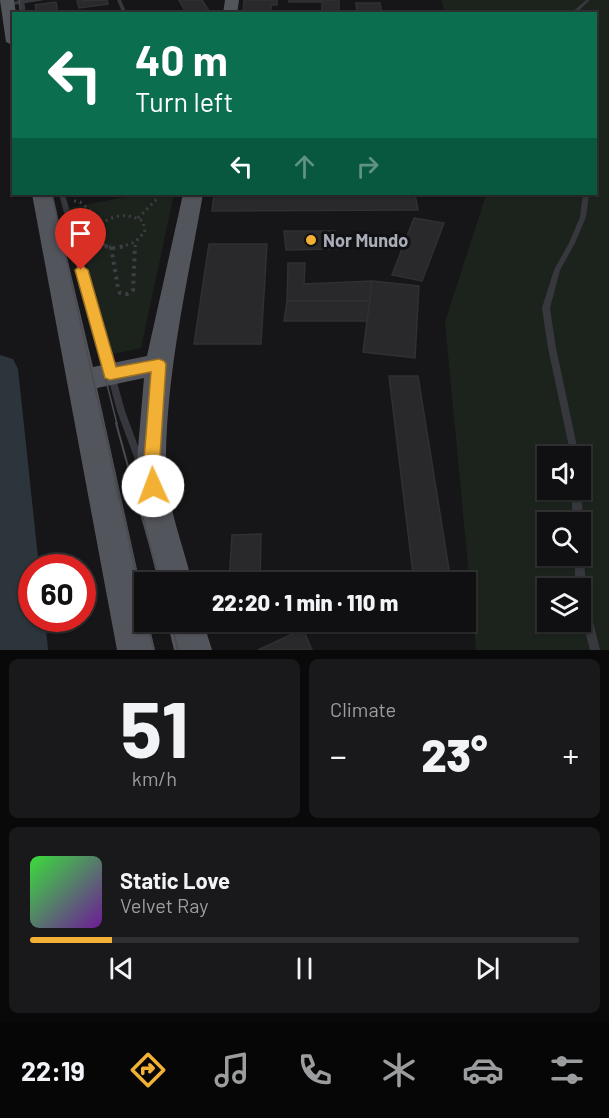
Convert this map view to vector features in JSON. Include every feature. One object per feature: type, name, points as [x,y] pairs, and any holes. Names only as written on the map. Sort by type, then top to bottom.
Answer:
[{"type":"main road","points":[[52,195],[96,377],[136,650]]},
{"type":"main road","points":[[173,572],[151,472],[159,364],[193,195]]},
{"type":"main road","points":[[96,377],[159,364]]},
{"type":"main road","points":[[188,632],[193,650]]},
{"type":"street","points":[[11,4],[41,0]]},
{"type":"lane","points":[[574,12],[588,0]]},
{"type":"lane","points":[[572,446],[546,308],[557,270],[583,217],[586,195]]},
{"type":"lane","points":[[96,377],[127,432],[155,499]]},
{"type":"lane","points":[[580,566],[581,593],[595,650]]},
{"type":"path","points":[[52,195],[80,202],[103,221]]},
{"type":"path","points":[[138,218],[161,195]]},
{"type":"path","points":[[120,215],[138,218],[143,221],[146,232],[136,242],[111,247],[97,242],[94,237],[94,231],[103,221],[120,215]]},
{"type":"path","points":[[111,247],[118,288],[120,293],[126,294],[133,290],[133,254],[136,242]]},
{"type":"shaded area","points":[[441,0],[609,0],[609,650],[476,650],[476,572],[469,572],[445,322],[485,195],[597,195],[597,12],[445,12]]},
{"type":"shaded area","points":[[135,195],[174,195],[141,348],[113,354],[69,208]]},
{"type":"building","points":[[107,0],[108,4],[79,8],[77,1]]},
{"type":"building","points":[[179,0],[202,0],[210,12],[185,12]]},
{"type":"building","points":[[244,0],[277,0],[277,5],[271,5],[271,12],[243,12]]},
{"type":"building","points":[[289,0],[339,0],[339,12],[322,12],[322,2],[289,2]]},
{"type":"building","points":[[56,2],[58,12],[37,12],[35,5]]},
{"type":"building","points":[[356,3],[380,3],[382,12],[357,12]]},
{"type":"building","points":[[214,195],[415,195],[418,210],[212,211]]},
{"type":"building","points":[[414,218],[444,223],[422,281],[392,275]]},
{"type":"building","name":"Nor Mundo","points":[[284,231],[335,231],[337,249],[286,250]]},
{"type":"building","points":[[209,244],[267,244],[261,344],[194,344]]},
{"type":"building","points":[[288,263],[305,263],[304,284],[372,281],[370,301],[287,301]]},
{"type":"building","points":[[372,281],[419,286],[415,358],[363,352]]},
{"type":"building","points":[[287,301],[370,301],[367,321],[284,321]]},
{"type":"building","points":[[389,376],[418,376],[449,572],[413,572]]},
{"type":"building","points":[[261,534],[260,572],[230,572],[232,535]]},
{"type":"building","points":[[297,632],[304,632],[312,650],[258,650]]},
{"type":"waterway","points":[[0,369],[23,650]]},
{"type":"tram line","points":[[19,0],[21,12]]},
{"type":"tram line","points":[[52,195],[103,424]]},
{"type":"tram line","points":[[72,245],[117,424]]},
{"type":"tram line","points":[[103,423],[136,572]]},
{"type":"tram line","points":[[116,423],[157,572]]},
{"type":"tram line","points":[[150,632],[154,650]]},
{"type":"tram line","points":[[174,632],[178,650]]},
{"type":"place","name":"Nor Mundo","points":[[311,240]]},
{"type":"route","points":[[81,270],[110,374],[159,364],[151,472],[153,486]]}]
